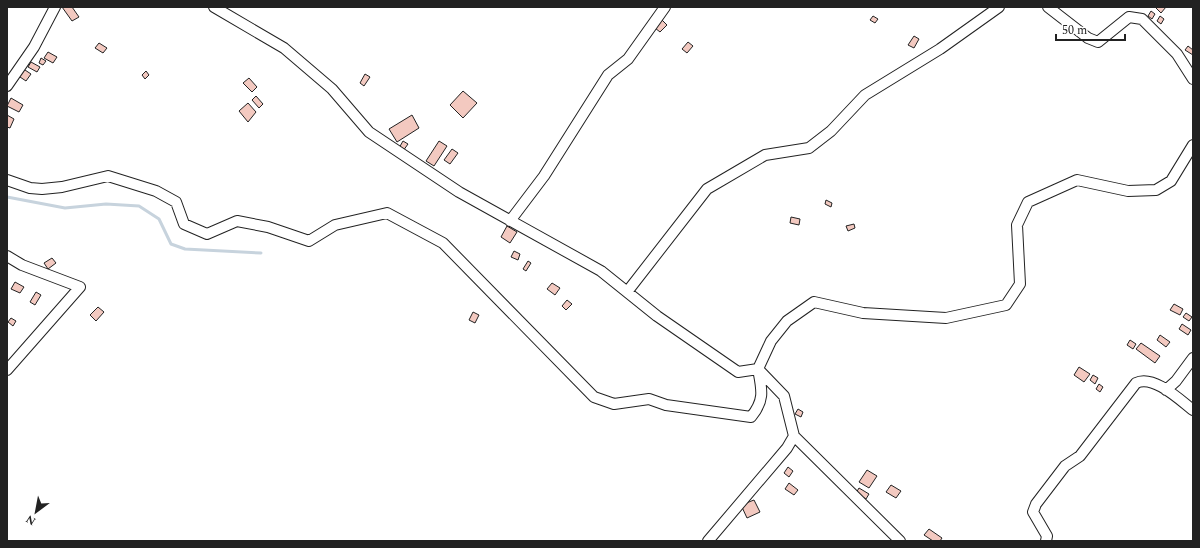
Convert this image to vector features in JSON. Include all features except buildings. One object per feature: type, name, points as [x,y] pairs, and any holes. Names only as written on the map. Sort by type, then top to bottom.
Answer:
[{"type":"street","points":[[7,86],[34,47],[55,7]]},
{"type":"street","points":[[214,7],[284,48],[332,89],[369,132],[458,192],[601,271],[657,316],[738,372],[758,369]]},
{"type":"street","points":[[510,221],[544,176],[608,75],[628,59],[665,7]]},
{"type":"street","points":[[627,292],[707,189],[765,156],[809,148],[831,131],[865,95],[940,49],[999,7]]},
{"type":"street","points":[[1048,7],[1088,38],[1098,42],[1130,18],[1142,19],[1177,54],[1193,79]]},
{"type":"street","points":[[7,180],[30,188],[42,189],[62,187],[108,176],[156,191],[176,202],[184,224],[207,234],[238,221],[268,227],[309,241],[335,225],[387,213],[443,243],[594,397],[614,404],[649,399],[666,405],[751,417],[757,409],[763,393],[758,369],[771,341],[787,322],[814,302],[863,313],[946,318],[1006,305],[1020,284],[1017,225],[1028,202],[1077,180],[1128,191],[1156,190],[1171,181],[1193,145]]},
{"type":"street","points":[[7,256],[22,265],[80,287],[7,370]]},
{"type":"street","points":[[1166,390],[1176,381],[1193,358]]},
{"type":"street","points":[[758,369],[784,396],[794,436],[900,541]]},
{"type":"street","points":[[1046,541],[1047,536],[1033,512],[1036,504],[1065,466],[1080,456],[1136,383],[1142,380],[1152,382],[1166,390],[1193,410]]},
{"type":"street","points":[[708,541],[787,448],[794,436]]},
{"type":"waterway","points":[[7,197],[65,208],[106,204],[139,206],[159,219],[171,244],[185,249],[261,253]]}]
